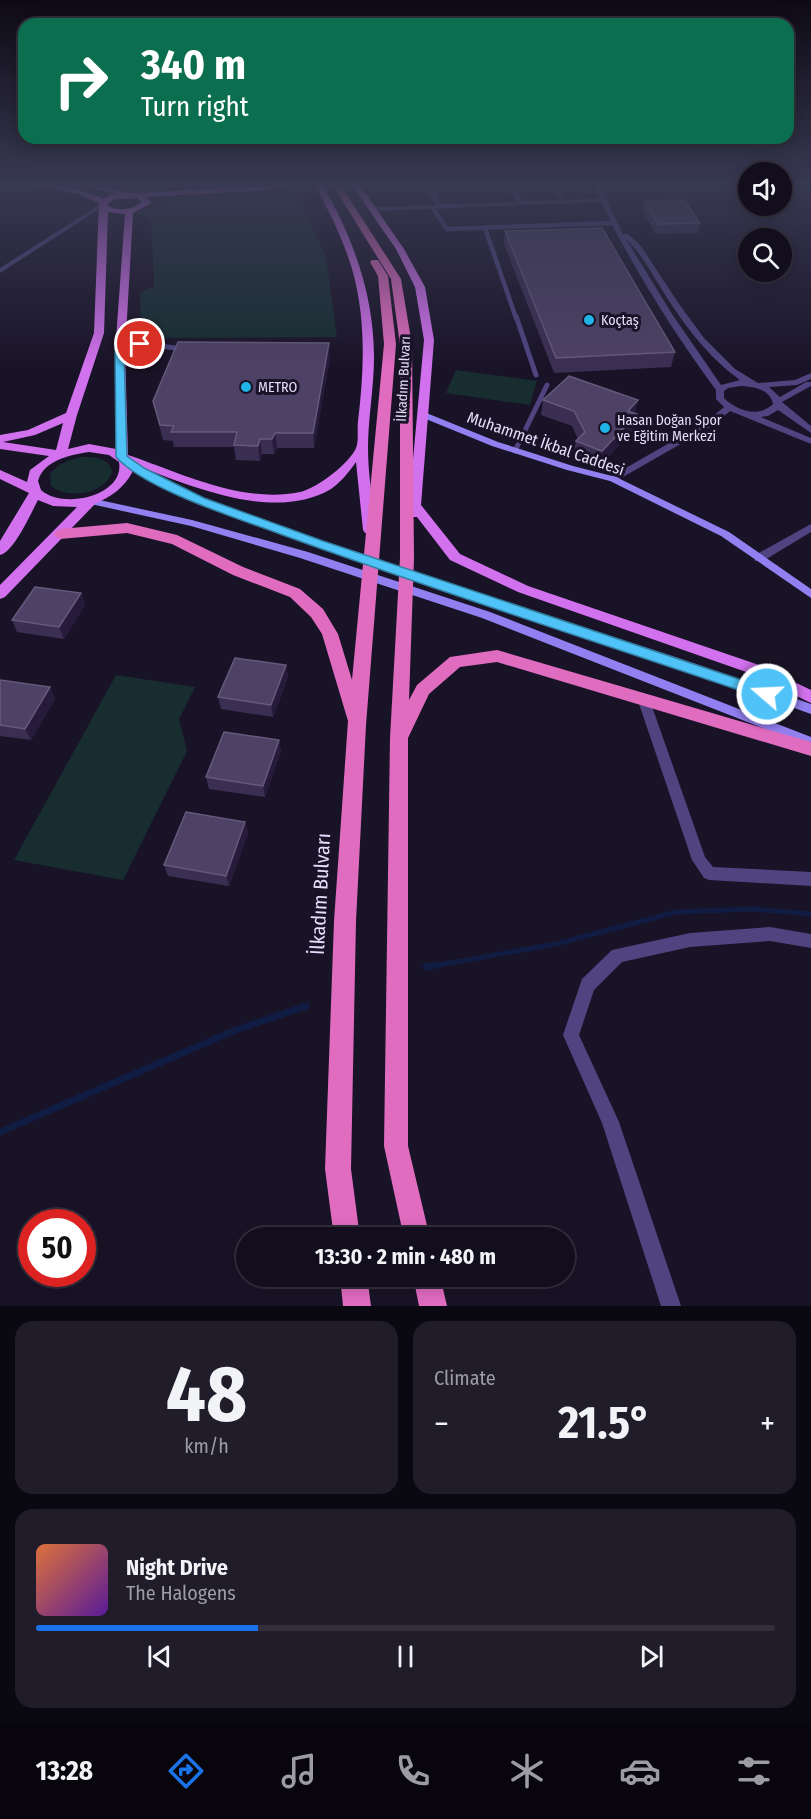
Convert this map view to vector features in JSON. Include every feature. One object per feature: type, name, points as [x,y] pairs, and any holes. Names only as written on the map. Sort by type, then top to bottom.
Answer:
[{"type":"highway","name":"İlkadım Bulvarı","points":[[346,1227],[338,1169],[345,921],[357,725],[372,553],[398,344],[384,276],[365,245]]},
{"type":"highway","name":"İlkadım Bulvarı","points":[[374,245],[396,279],[407,558],[399,738],[396,1146],[414,1227]]},
{"type":"highway","points":[[60,534],[127,528],[177,540],[238,571],[295,593],[316,614],[330,634],[357,725]]},
{"type":"highway","points":[[399,738],[423,690],[456,661],[496,656],[811,749]]},
{"type":"highway","points":[[354,1287],[357,1306]]},
{"type":"highway","points":[[429,1287],[433,1306]]},
{"type":"main road","points":[[61,454],[71,415],[98,336],[101,245]]},
{"type":"main road","points":[[0,594],[90,501],[110,492],[124,480],[128,472],[127,464],[122,457],[120,341],[127,245]]},
{"type":"main road","name":"İlkadım Bulvarı","points":[[348,245],[358,272],[368,317],[369,378],[362,449],[372,553]]},
{"type":"main road","name":"İlkadım Bulvarı","points":[[397,245],[420,287],[429,340],[415,506],[407,558]]},
{"type":"main road","points":[[0,439],[31,433],[71,415]]},
{"type":"main road","name":"Muhammet İkbal Caddesi","points":[[424,415],[515,451],[613,479],[725,534],[811,594]]},
{"type":"main road","points":[[0,445],[61,454]]},
{"type":"main road","points":[[36,492],[32,484],[34,476],[44,464],[61,454],[95,448],[113,452],[140,471],[200,501],[319,544],[680,663],[811,709]]},
{"type":"main road","points":[[122,457],[207,487],[260,498],[299,496],[326,486],[362,449]]},
{"type":"main road","points":[[0,474],[36,492],[44,499],[58,503],[90,501],[192,522],[304,555],[453,604],[811,742]]},
{"type":"main road","points":[[0,551],[16,529],[36,492]]},
{"type":"main road","points":[[415,506],[455,557],[523,589],[754,669],[811,697]]},
{"type":"street","points":[[0,271],[41,245]]},
{"type":"street","points":[[627,245],[685,343],[720,390],[720,399],[729,408],[811,441]]},
{"type":"street","points":[[636,245],[708,350],[730,371],[753,385],[769,390],[778,403],[811,430]]},
{"type":"street","points":[[720,390],[732,384],[777,386],[797,382],[811,376]]},
{"type":"street","points":[[709,424],[746,414],[770,412],[778,403],[811,383]]},
{"type":"street","points":[[613,479],[709,424],[729,408]]},
{"type":"street","points":[[759,558],[811,527]]},
{"type":"street","points":[[643,698],[699,860],[709,873],[811,879]]},
{"type":"street","points":[[671,1306],[610,1122],[571,1035],[588,985],[618,955],[690,940],[770,934],[811,941]]},
{"type":"lane","points":[[490,245],[536,375]]},
{"type":"lane","points":[[120,341],[189,349]]},
{"type":"lane","points":[[515,451],[547,385]]},
{"type":"green space","points":[[152,245],[320,245],[326,258],[337,337],[148,338],[141,335],[140,292],[154,286]]},
{"type":"green space","points":[[456,370],[537,381],[530,405],[446,393]]},
{"type":"green space","points":[[81,457],[96,458],[108,463],[112,472],[108,479],[94,490],[85,493],[67,493],[51,486],[50,474],[56,468]]},
{"type":"green space","points":[[116,675],[195,687],[179,719],[187,751],[123,880],[14,860]]},
{"type":"building","name":"Koçtaş","points":[[511,245],[612,245],[675,352],[556,358]]},
{"type":"building","name":"METRO","points":[[178,342],[329,343],[313,433],[275,433],[272,439],[260,439],[258,446],[234,445],[237,432],[171,432],[174,426],[160,425],[153,401]]},
{"type":"building","name":"Hasan Doğan Spor ve Eğitim Merkezi","points":[[569,376],[638,400],[628,411],[637,414],[602,451],[576,441],[585,432],[574,411],[543,400]]},
{"type":"building","points":[[35,587],[81,593],[59,627],[12,620]]},
{"type":"building","points":[[235,658],[286,665],[271,705],[218,697]]},
{"type":"building","points":[[0,680],[50,687],[25,729],[0,725]]},
{"type":"building","points":[[224,732],[279,740],[263,786],[206,777]]},
{"type":"building","points":[[186,812],[245,822],[226,876],[164,865]]},
{"type":"waterway","points":[[428,967],[556,944],[676,912],[753,909],[811,914]]},
{"type":"waterway","points":[[426,967],[436,965]]},
{"type":"waterway","points":[[0,1132],[233,1031],[306,1006]]},
{"type":"place","name":"Koçtaş","points":[[589,320]]},
{"type":"place","name":"METRO","points":[[246,387]]},
{"type":"place","name":"Hasan Doğan Spor ve Eğitim Merkezi","points":[[605,428]]},
{"type":"route","points":[[140,344],[120,341],[122,457],[140,471],[200,501],[319,544],[767,694]]}]
